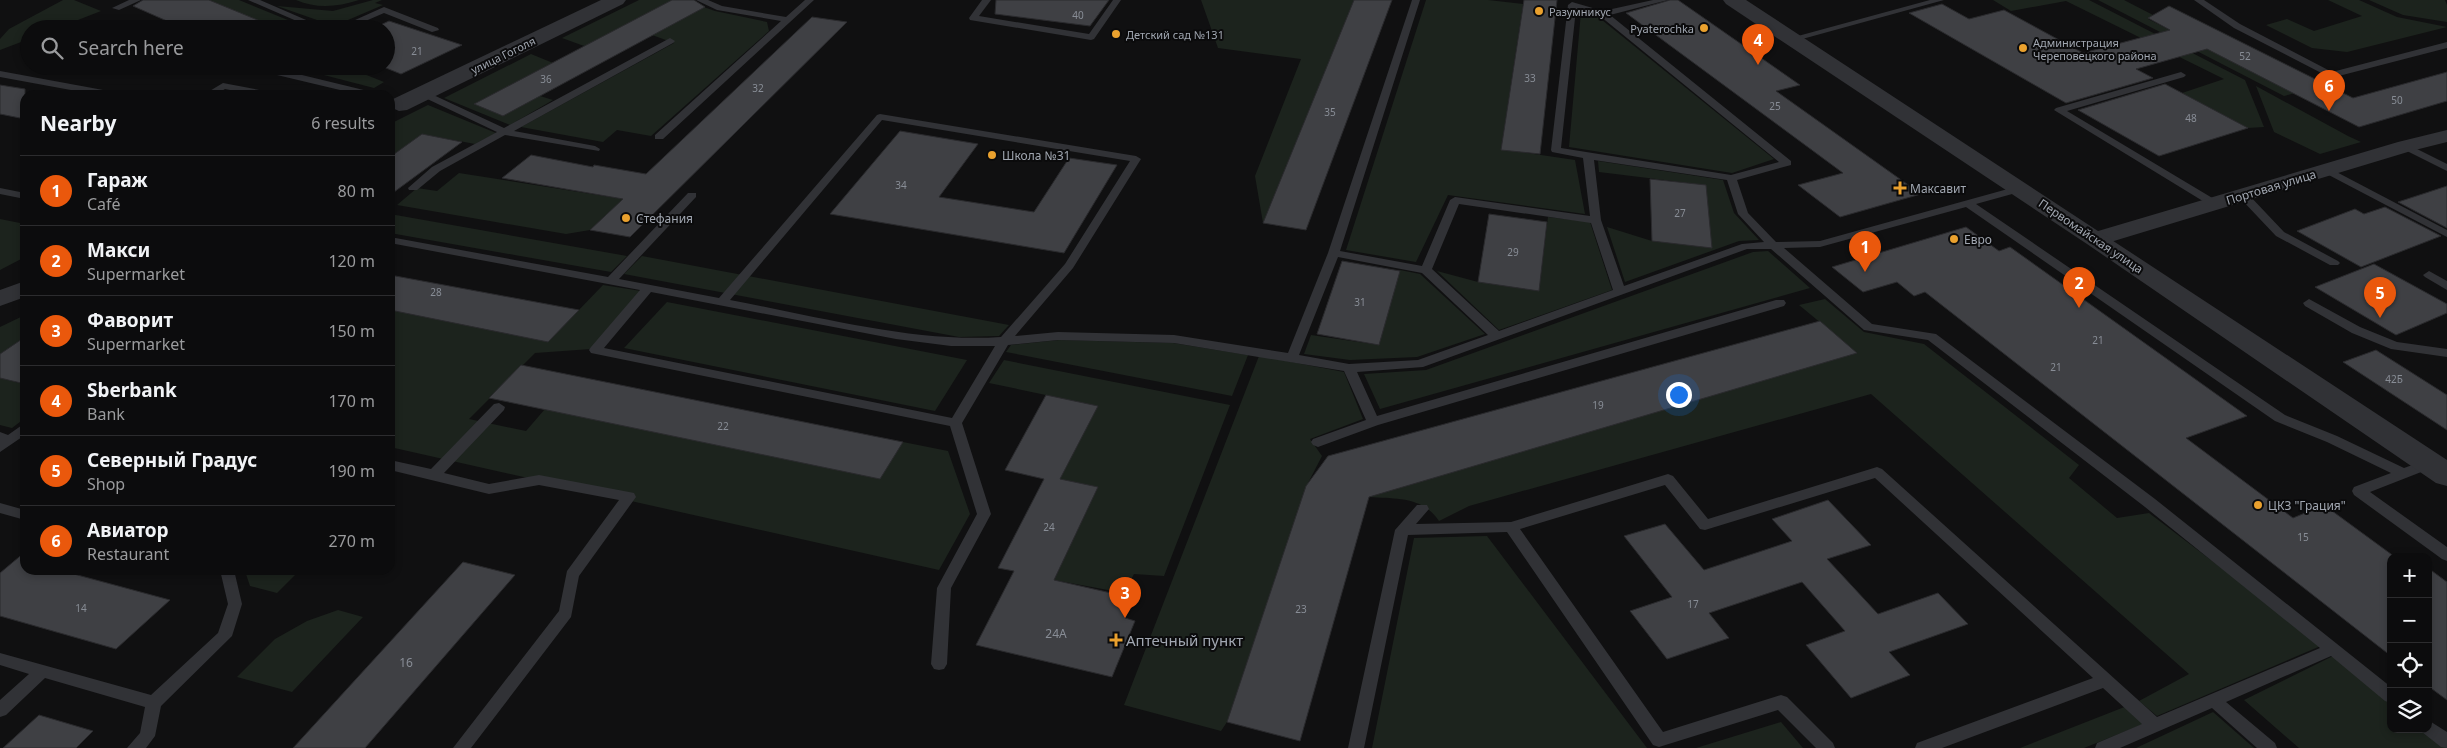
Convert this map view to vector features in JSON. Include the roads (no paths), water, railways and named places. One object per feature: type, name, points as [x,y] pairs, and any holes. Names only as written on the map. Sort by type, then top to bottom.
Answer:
[{"type":"street","name":"улица Гоголя","points":[[395,104],[424,94],[616,0]]},
{"type":"street","name":"Первомайская улица","points":[[1733,0],[2096,239],[2438,470]]},
{"type":"street","name":"Портовая улица","points":[[2096,239],[2405,146],[2447,136]]},
{"type":"street","points":[[0,299],[20,290]]},
{"type":"lane","points":[[116,8],[137,0]]},
{"type":"lane","points":[[252,0],[301,20]]},
{"type":"lane","points":[[700,0],[720,8],[788,20]]},
{"type":"lane","points":[[659,137],[810,0]]},
{"type":"lane","points":[[987,0],[973,18],[1091,36],[1117,0]]},
{"type":"lane","points":[[1292,358],[1334,253],[1416,0]]},
{"type":"lane","points":[[1603,14],[1664,0]]},
{"type":"lane","points":[[1792,39],[1940,0]]},
{"type":"lane","points":[[2198,0],[2237,26],[2331,75],[2447,45]]},
{"type":"lane","points":[[1572,5],[1603,14],[1787,162],[1731,178],[1588,156],[1556,150],[1572,5]]},
{"type":"lane","points":[[360,20],[384,10],[435,30]]},
{"type":"lane","points":[[413,188],[436,169],[670,41]]},
{"type":"lane","points":[[0,74],[87,90]]},
{"type":"lane","points":[[290,75],[352,90]]},
{"type":"lane","points":[[2181,75],[2059,110],[2215,204]]},
{"type":"lane","points":[[216,90],[223,86],[244,90]]},
{"type":"lane","points":[[424,94],[505,132],[595,148]]},
{"type":"lane","points":[[722,302],[880,117],[1136,159],[1069,266],[1004,341],[955,423],[984,514],[944,588],[939,664]]},
{"type":"lane","points":[[2405,146],[2447,168]]},
{"type":"lane","points":[[1588,156],[1596,220],[1620,292]]},
{"type":"lane","points":[[2327,170],[2447,234]]},
{"type":"lane","points":[[1731,178],[1743,214],[1772,244],[1868,327],[1932,337],[2150,504],[2387,693]]},
{"type":"lane","points":[[395,241],[952,343],[1058,336],[1174,339],[1349,368],[1419,364],[1746,246],[1820,244],[2019,189]]},
{"type":"lane","points":[[0,191],[20,195]]},
{"type":"lane","points":[[611,282],[692,195]]},
{"type":"lane","points":[[2244,196],[2280,234],[2334,264]]},
{"type":"lane","points":[[1426,270],[1454,200],[1596,220]]},
{"type":"lane","points":[[1967,203],[2280,418],[2332,439],[2404,474]]},
{"type":"lane","points":[[1334,253],[1426,270],[1498,337]]},
{"type":"lane","points":[[2429,275],[2447,286]]},
{"type":"lane","points":[[648,288],[594,350],[955,423]]},
{"type":"lane","points":[[1318,442],[1373,422],[1780,303]]},
{"type":"lane","points":[[2309,303],[2356,330],[2395,346],[2447,354]]},
{"type":"lane","points":[[1349,368],[1373,422]]},
{"type":"lane","points":[[434,475],[500,407]]},
{"type":"lane","points":[[3,442],[20,431]]},
{"type":"lane","points":[[395,466],[489,489],[540,480],[629,497],[572,575],[566,613],[461,748]]},
{"type":"lane","points":[[2438,470],[2404,474],[2359,490],[2447,555]]},
{"type":"lane","points":[[1402,530],[1511,527],[1668,478],[1705,525],[1877,472],[2155,725]]},
{"type":"lane","points":[[0,508],[20,514]]},
{"type":"lane","points":[[1356,748],[1402,530],[1422,509]]},
{"type":"lane","points":[[1511,527],[1659,740],[1780,702],[1827,748]]},
{"type":"lane","points":[[135,748],[147,736],[154,704],[224,636],[235,604],[228,575]]},
{"type":"lane","points":[[2103,748],[2332,649]]},
{"type":"lane","points":[[0,659],[154,704]]},
{"type":"lane","points":[[0,710],[43,671]]},
{"type":"lane","points":[[1923,748],[2106,680]]},
{"type":"lane","points":[[2213,700],[2269,748]]},
{"type":"lane","points":[[2432,730],[2447,742]]},
{"type":"place","name":"Разумникус","points":[[1539,11]]},
{"type":"place","name":"Pyaterochka","points":[[1704,28]]},
{"type":"place","name":"Детский сад №131","points":[[1116,34]]},
{"type":"place","name":"Администрация Череповецкого района","points":[[2023,48]]},
{"type":"place","name":"Sberbank","points":[[1758,65]]},
{"type":"place","name":"Авиатор","points":[[2329,111]]},
{"type":"place","name":"Школа №31","points":[[992,155]]},
{"type":"place","name":"Максавит","points":[[1900,188]]},
{"type":"place","name":"Стефания","points":[[626,218]]},
{"type":"place","name":"Евро","points":[[1954,239]]},
{"type":"place","name":"Гараж","points":[[1865,272]]},
{"type":"place","name":"Макси","points":[[2079,308]]},
{"type":"place","name":"Северный Градус","points":[[2380,318]]},
{"type":"place","name":"ЦКЗ \"Грация\"","points":[[2258,505]]},
{"type":"place","name":"Фаворит","points":[[1125,618]]},
{"type":"place","name":"Аптечный пункт","points":[[1116,640]]}]
